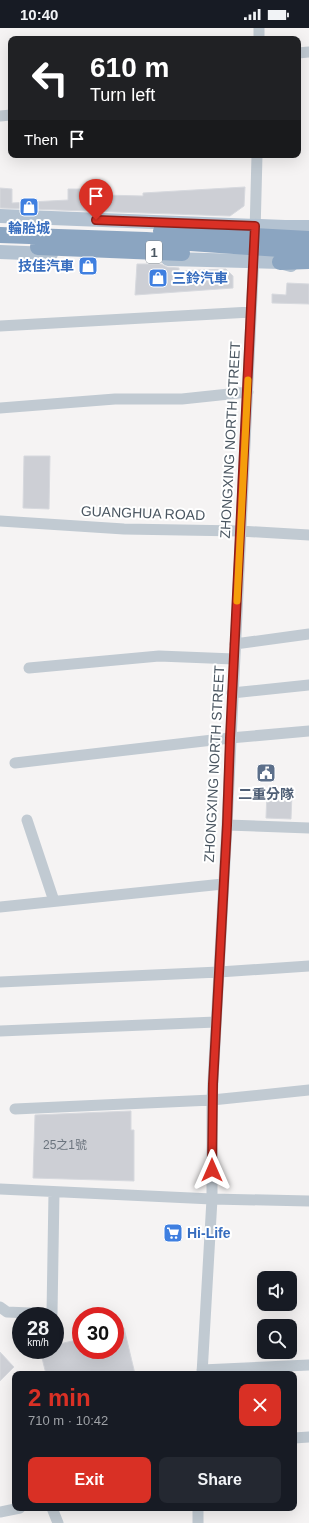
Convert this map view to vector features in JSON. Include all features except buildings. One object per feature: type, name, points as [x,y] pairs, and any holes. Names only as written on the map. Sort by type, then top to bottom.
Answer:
[{"type":"highway","name":"1","points":[[0,224],[209,232],[309,238]]},
{"type":"highway","points":[[285,227],[309,228]]},
{"type":"highway","points":[[0,235],[146,240],[309,252]]},
{"type":"highway","name":"1","points":[[0,246],[146,252],[309,255]]},
{"type":"highway","points":[[280,262],[309,261]]},
{"type":"main road","name":"1","points":[[0,216],[285,227]]},
{"type":"main road","name":"1","points":[[0,252],[280,262],[309,268]]},
{"type":"street","name":"ZHONGXING NORTH STREET","points":[[202,1371],[212,1199],[212,1100],[248,392],[257,158]]},
{"type":"street","points":[[0,326],[251,312]]},
{"type":"street","points":[[0,408],[115,399],[182,399],[248,392]]},
{"type":"street","name":"GUANGHUA ROAD","points":[[0,521],[124,529],[240,531],[309,535]]},
{"type":"street","points":[[235,644],[309,634]]},
{"type":"street","points":[[29,668],[159,656],[234,659]]},
{"type":"street","points":[[232,693],[309,685]]},
{"type":"street","points":[[15,763],[309,730]]},
{"type":"street","points":[[26,820],[54,901]]},
{"type":"street","points":[[227,825],[309,828]]},
{"type":"street","points":[[0,906],[223,884]]},
{"type":"street","points":[[0,982],[219,972],[309,966]]},
{"type":"street","points":[[0,1031],[216,1022]]},
{"type":"street","points":[[15,1109],[212,1100],[309,1090]]},
{"type":"street","points":[[0,1189],[212,1199],[309,1201]]},
{"type":"street","points":[[0,1307],[7,1312],[52,1314],[54,1192]]},
{"type":"street","points":[[217,1371],[309,1365]]},
{"type":"street","points":[[297,1438],[309,1437]]},
{"type":"street","points":[[0,1512],[12,1510]]},
{"type":"street","points":[[53,1511],[58,1523]]},
{"type":"street","points":[[198,1511],[198,1523]]},
{"type":"slow traffic","points":[[237,601],[248,380]]},
{"type":"place","name":"輪胎城","points":[[29,207]]},
{"type":"place","name":"技佳汽車","points":[[88,266]]},
{"type":"place","name":"三鈴汽車","points":[[158,278]]},
{"type":"place","name":"二重分隊","points":[[266,773]]},
{"type":"place","name":"Hi-Life","points":[[173,1233]]},
{"type":"route","points":[[96,220],[255,226],[227,825],[212,1100],[212,1170]]}]
